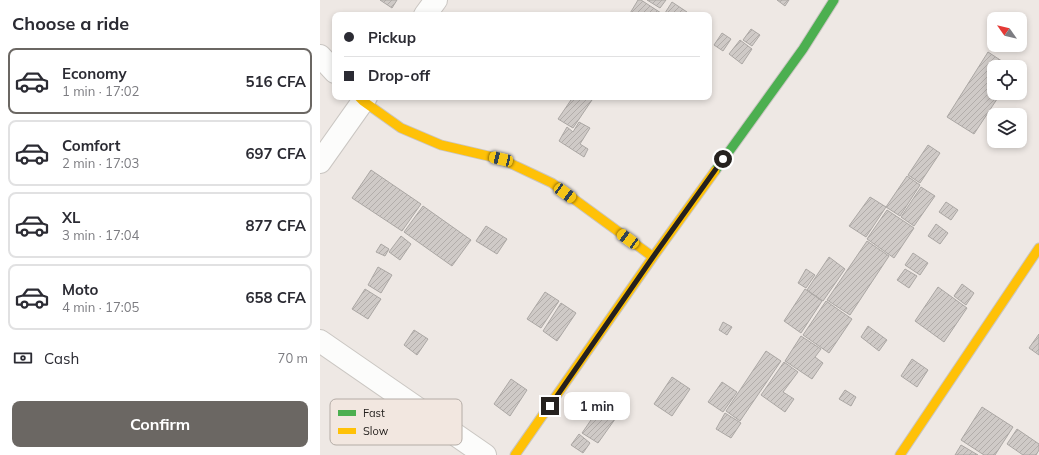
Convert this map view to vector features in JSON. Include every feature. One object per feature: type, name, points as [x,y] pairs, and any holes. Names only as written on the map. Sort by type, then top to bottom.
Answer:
[{"type":"street","points":[[427,12],[436,0]]},
{"type":"street","points":[[516,455],[653,257],[802,49],[834,0]]},
{"type":"street","points":[[320,56],[332,69]]},
{"type":"street","points":[[320,162],[362,100]]},
{"type":"street","points":[[366,100],[401,128],[441,145],[501,159],[552,184],[653,257]]},
{"type":"street","points":[[900,455],[1039,248]]},
{"type":"street","points":[[320,341],[404,399]]},
{"type":"street","points":[[462,439],[485,455]]},
{"type":"building","points":[[380,0],[397,0],[392,8]]},
{"type":"building","points":[[638,0],[641,0],[659,12],[631,12]]},
{"type":"building","points":[[647,0],[666,0],[660,8]]},
{"type":"building","points":[[777,0],[789,0],[785,6]]},
{"type":"building","points":[[672,2],[687,12],[666,12]]},
{"type":"building","points":[[751,29],[760,35],[752,46],[743,40]]},
{"type":"building","points":[[722,33],[731,39],[723,51],[714,45]]},
{"type":"building","points":[[740,40],[752,49],[742,64],[729,54]]},
{"type":"building","points":[[988,52],[1000,60],[987,60],[987,100],[996,100],[991,108],[987,108],[987,114],[974,134],[947,117]]},
{"type":"building","points":[[571,100],[592,100],[573,128],[558,119]]},
{"type":"building","points":[[579,122],[590,128],[580,144],[588,149],[584,157],[559,141],[567,127],[573,132]]},
{"type":"building","points":[[928,145],[940,153],[920,183],[908,175]]},
{"type":"building","points":[[371,170],[421,204],[402,231],[352,198]]},
{"type":"building","points":[[907,176],[920,185],[900,216],[886,207]]},
{"type":"building","points":[[921,187],[935,196],[914,226],[901,217]]},
{"type":"building","points":[[870,197],[886,207],[866,237],[849,226]]},
{"type":"building","points":[[946,202],[958,210],[951,220],[939,212]]},
{"type":"building","points":[[423,206],[471,240],[452,266],[404,232]]},
{"type":"building","points":[[887,210],[914,228],[894,258],[867,239]]},
{"type":"building","points":[[936,224],[948,233],[940,244],[928,236]]},
{"type":"building","points":[[486,226],[507,239],[497,254],[476,241]]},
{"type":"building","points":[[401,236],[411,244],[400,260],[389,252]]},
{"type":"building","points":[[867,241],[889,256],[850,315],[827,300]]},
{"type":"building","points":[[381,244],[389,249],[385,256],[376,252]]},
{"type":"building","points":[[913,253],[928,263],[920,275],[905,265]]},
{"type":"building","points":[[829,257],[845,269],[823,301],[807,290]]},
{"type":"building","points":[[378,267],[392,275],[381,293],[368,285]]},
{"type":"building","points":[[806,269],[815,275],[806,288],[798,283]]},
{"type":"building","points":[[905,269],[917,276],[909,288],[897,280]]},
{"type":"building","points":[[962,284],[974,293],[966,305],[954,296]]},
{"type":"building","points":[[938,287],[967,308],[944,342],[915,321]]},
{"type":"building","points":[[365,289],[381,299],[368,319],[352,309]]},
{"type":"building","points":[[805,289],[822,301],[801,333],[784,321]]},
{"type":"building","points":[[545,292],[559,301],[541,328],[527,319]]},
{"type":"building","points":[[826,301],[852,319],[829,353],[803,335]]},
{"type":"building","points":[[561,303],[576,313],[557,341],[543,331]]},
{"type":"building","points":[[723,322],[732,327],[727,335],[719,330]]},
{"type":"building","points":[[868,326],[887,340],[879,351],[861,337]]},
{"type":"building","points":[[414,330],[428,339],[417,355],[404,345]]},
{"type":"building","points":[[1039,334],[1039,355],[1029,348]]},
{"type":"building","points":[[801,336],[821,349],[815,357],[823,363],[812,379],[785,361]]},
{"type":"building","points":[[766,351],[781,361],[740,421],[726,411]]},
{"type":"building","points":[[912,359],[928,370],[917,387],[901,376]]},
{"type":"building","points":[[784,362],[798,372],[783,392],[794,399],[785,412],[761,395]]},
{"type":"building","points":[[672,377],[690,389],[672,416],[654,404]]},
{"type":"building","points":[[511,379],[527,390],[510,416],[494,404]]},
{"type":"building","points":[[722,382],[737,392],[723,412],[708,402]]},
{"type":"building","points":[[845,390],[856,397],[851,406],[839,399]]},
{"type":"building","points":[[602,404],[618,415],[598,443],[582,433]]},
{"type":"building","points":[[982,407],[1013,427],[995,455],[984,455],[961,440]]},
{"type":"building","points":[[725,413],[741,423],[731,438],[716,429]]},
{"type":"building","points":[[1017,429],[1039,444],[1039,450],[1036,455],[1023,455],[1007,444]]},
{"type":"building","points":[[579,434],[590,443],[583,453],[571,445]]},
{"type":"building","points":[[961,445],[978,455],[955,455]]},
{"type":"traffic: fast","points":[[715,171],[803,49],[834,0]]},
{"type":"traffic: slow","points":[[362,100],[401,128],[441,145],[501,159],[552,183],[653,257]]},
{"type":"traffic: slow","points":[[515,455],[715,171]]},
{"type":"traffic: slow","points":[[900,455],[1039,248]]},
{"type":"route","points":[[550,406],[723,159]]}]
